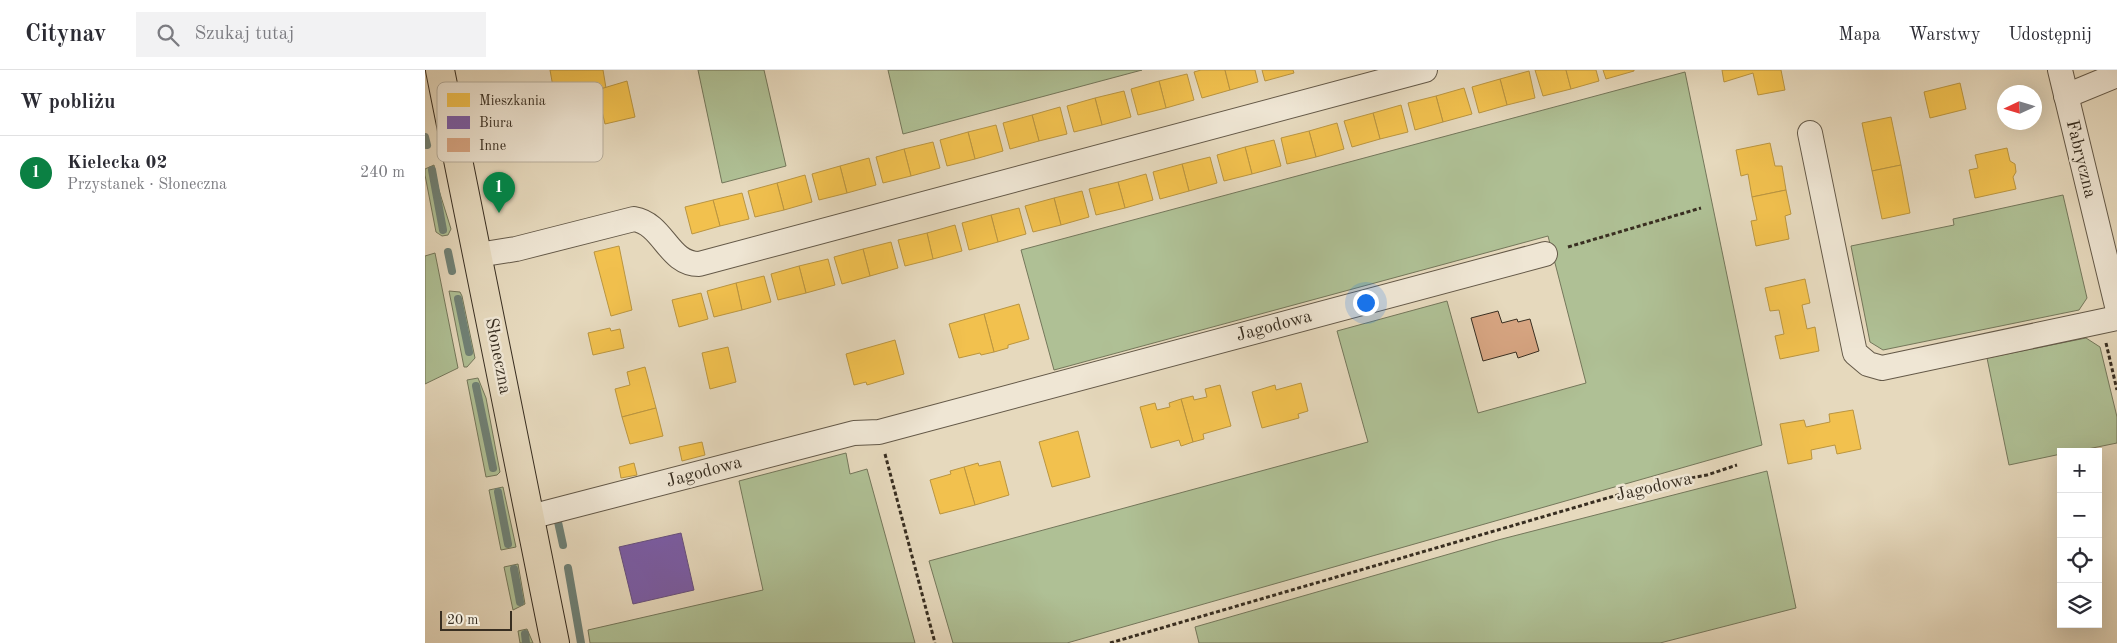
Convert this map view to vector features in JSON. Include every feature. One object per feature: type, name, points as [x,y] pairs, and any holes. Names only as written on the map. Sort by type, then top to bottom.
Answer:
[{"type":"main road","name":"Słoneczna","points":[[458,162],[555,643]]},
{"type":"street","points":[[477,255],[516,249],[635,220],[651,225],[683,261],[699,264],[1425,70]]},
{"type":"street","name":"Fabryczna","points":[[2060,70],[2117,306]]},
{"type":"street","points":[[2066,96],[2117,75]]},
{"type":"street","points":[[1810,132],[1855,353],[1868,364],[1882,368],[2117,318]]},
{"type":"street","name":"Jagodowa","points":[[530,517],[854,433],[879,432],[1545,254]]},
{"type":"path","points":[[1545,254],[1701,208]]},
{"type":"path","points":[[879,432],[935,643]]},
{"type":"path","name":"Jagodowa","points":[[1109,643],[1653,485],[1707,475],[1737,465]]},
{"type":"green space","points":[[698,70],[764,70],[786,166],[722,183]]},
{"type":"green space","points":[[888,70],[1142,70],[903,134]]},
{"type":"green space","points":[[1685,72],[1762,445],[1067,643],[953,643],[929,561],[1368,442],[1337,331],[1447,301],[1478,413],[1586,383],[1548,236],[1054,370],[1021,250]]},
{"type":"green space","points":[[434,165],[438,187],[451,229],[448,235],[442,236],[436,232],[425,175],[425,169]]},
{"type":"green space","points":[[2063,195],[2087,298],[2079,310],[1883,350],[1870,342],[1851,246],[1954,225],[1953,219]]},
{"type":"green space","points":[[435,253],[458,368],[425,384],[425,256]]},
{"type":"green space","points":[[449,291],[460,292],[462,296],[475,358],[467,367],[464,367]]},
{"type":"green space","points":[[2086,338],[2100,347],[2117,417],[2117,443],[2093,448],[2057,448],[2057,455],[2009,465],[1987,358]]},
{"type":"green space","points":[[478,378],[486,398],[500,472],[497,475],[486,477],[467,380]]},
{"type":"green space","points":[[846,453],[850,474],[867,469],[915,643],[590,643],[588,630],[763,590],[739,481]]},
{"type":"green space","points":[[1767,471],[1796,608],[1660,643],[1199,643],[1195,627],[1498,540]]},
{"type":"green space","points":[[503,487],[516,547],[501,550],[489,490]]},
{"type":"green space","points":[[518,564],[525,604],[513,610],[504,567]]},
{"type":"green space","points":[[527,629],[533,643],[520,643],[518,631]]},
{"type":"building: Mieszkania","points":[[550,70],[603,70],[606,88],[603,89],[603,82],[552,82]]},
{"type":"building: Mieszkania","points":[[1201,70],[1225,70],[1230,90],[1202,98],[1194,72]]},
{"type":"building: Mieszkania","points":[[1225,70],[1255,70],[1258,82],[1230,90]]},
{"type":"building: Mieszkania","points":[[1262,70],[1293,70],[1294,73],[1265,81]]},
{"type":"building: Mieszkania","points":[[1535,70],[1566,70],[1571,89],[1543,96]]},
{"type":"building: Mieszkania","points":[[1566,70],[1596,70],[1599,81],[1571,89]]},
{"type":"building: Mieszkania","points":[[1603,70],[1634,70],[1634,71],[1606,79]]},
{"type":"building: Mieszkania","points":[[1722,70],[1781,70],[1785,90],[1758,95],[1753,73],[1724,82]]},
{"type":"building: Mieszkania","points":[[1529,71],[1535,98],[1507,105],[1500,79]]},
{"type":"building: Mieszkania","points":[[1187,74],[1194,100],[1166,108],[1159,81]]},
{"type":"building: Mieszkania","points":[[1500,79],[1507,105],[1479,113],[1472,87]]},
{"type":"building: Mieszkania","points":[[627,81],[635,117],[605,124],[603,116],[603,88]]},
{"type":"building: Mieszkania","points":[[1159,81],[1166,108],[1138,115],[1131,89]]},
{"type":"building: Mieszkania","points":[[1960,83],[1966,109],[1930,118],[1924,92]]},
{"type":"building: Mieszkania","points":[[1464,88],[1472,114],[1443,122],[1436,96]]},
{"type":"building: Mieszkania","points":[[1124,91],[1131,117],[1102,125],[1095,98]]},
{"type":"building: Mieszkania","points":[[1436,96],[1443,122],[1415,130],[1408,103]]},
{"type":"building: Mieszkania","points":[[1095,98],[1102,125],[1074,132],[1067,106]]},
{"type":"building: Mieszkania","points":[[1401,105],[1408,132],[1380,139],[1373,113]]},
{"type":"building: Mieszkania","points":[[1060,107],[1067,134],[1039,141],[1032,115]]},
{"type":"building: Mieszkania","points":[[1373,113],[1380,139],[1352,147],[1344,121]]},
{"type":"building: Mieszkania","points":[[1032,115],[1039,141],[1010,149],[1003,123]]},
{"type":"building: Mieszkania","points":[[1891,117],[1901,165],[1872,171],[1862,123]]},
{"type":"building: Mieszkania","points":[[1337,123],[1344,149],[1316,157],[1309,131]]},
{"type":"building: Mieszkania","points":[[996,125],[1003,151],[975,159],[968,132]]},
{"type":"building: Mieszkania","points":[[1309,131],[1316,157],[1287,164],[1281,138]]},
{"type":"building: Mieszkania","points":[[968,132],[975,159],[947,166],[940,140]]},
{"type":"building: Mieszkania","points":[[1274,140],[1281,166],[1252,174],[1245,147]]},
{"type":"building: Mieszkania","points":[[933,142],[940,168],[911,176],[904,149]]},
{"type":"building: Mieszkania","points":[[1770,143],[1775,166],[1782,166],[1786,190],[1752,197],[1748,174],[1741,176],[1736,150]]},
{"type":"building: Mieszkania","points":[[1245,147],[1252,174],[1224,181],[1217,155]]},
{"type":"building: Mieszkania","points":[[2007,148],[2010,161],[2015,164],[2016,172],[2013,177],[2016,189],[1975,198],[1969,170],[1978,168],[1975,155]]},
{"type":"building: Mieszkania","points":[[904,149],[911,176],[883,183],[876,157]]},
{"type":"building: Mieszkania","points":[[1210,157],[1217,183],[1189,191],[1182,164]]},
{"type":"building: Mieszkania","points":[[869,158],[876,185],[847,193],[840,166]]},
{"type":"building: Mieszkania","points":[[1182,164],[1189,191],[1160,199],[1153,172]]},
{"type":"building: Mieszkania","points":[[1901,165],[1910,213],[1882,219],[1872,171]]},
{"type":"building: Mieszkania","points":[[840,166],[847,193],[819,200],[812,174]]},
{"type":"building: Mieszkania","points":[[1146,174],[1153,200],[1125,208],[1118,182]]},
{"type":"building: Mieszkania","points":[[805,175],[812,202],[784,210],[777,183]]},
{"type":"building: Mieszkania","points":[[1118,182],[1125,208],[1096,215],[1089,189]]},
{"type":"building: Mieszkania","points":[[777,183],[784,210],[755,217],[748,191]]},
{"type":"building: Mieszkania","points":[[1786,190],[1791,214],[1785,216],[1789,239],[1756,246],[1751,221],[1757,220],[1752,197]]},
{"type":"building: Mieszkania","points":[[1082,191],[1089,217],[1061,225],[1054,198]]},
{"type":"building: Mieszkania","points":[[742,193],[749,219],[720,226],[713,200]]},
{"type":"building: Mieszkania","points":[[1054,198],[1061,225],[1033,232],[1025,206]]},
{"type":"building: Mieszkania","points":[[713,200],[720,226],[692,234],[685,207]]},
{"type":"building: Mieszkania","points":[[1019,208],[1026,234],[998,242],[991,215]]},
{"type":"building: Mieszkania","points":[[991,215],[998,242],[969,250],[962,223]]},
{"type":"building: Mieszkania","points":[[955,225],[962,251],[933,259],[927,233]]},
{"type":"building: Mieszkania","points":[[927,233],[933,259],[905,266],[898,240]]},
{"type":"building: Mieszkania","points":[[891,242],[898,268],[870,276],[863,249]]},
{"type":"building: Mieszkania","points":[[619,246],[632,310],[611,316],[594,252]]},
{"type":"building: Mieszkania","points":[[863,249],[870,276],[842,284],[834,257]]},
{"type":"building: Mieszkania","points":[[828,259],[835,285],[806,293],[799,266]]},
{"type":"building: Mieszkania","points":[[799,266],[806,293],[778,300],[771,274]]},
{"type":"building: Mieszkania","points":[[764,276],[771,302],[742,310],[736,283]]},
{"type":"building: Mieszkania","points":[[1805,279],[1810,303],[1802,305],[1807,329],[1815,327],[1819,351],[1780,359],[1775,336],[1784,334],[1779,310],[1770,311],[1765,288]]},
{"type":"building: Mieszkania","points":[[736,283],[742,310],[714,317],[707,291]]},
{"type":"building: Mieszkania","points":[[701,293],[708,319],[679,327],[672,300]]},
{"type":"building: Mieszkania","points":[[1019,304],[1029,339],[1008,345],[1008,348],[994,352],[984,314]]},
{"type":"building: Mieszkania","points":[[984,314],[994,352],[959,358],[949,324]]},
{"type":"building: Mieszkania","points":[[610,328],[611,331],[620,329],[624,348],[593,355],[588,333]]},
{"type":"building: Mieszkania","points":[[895,340],[904,374],[867,385],[866,382],[854,385],[846,354]]},
{"type":"building: Mieszkania","points":[[728,347],[736,382],[710,389],[702,353]]},
{"type":"building: Mieszkania","points":[[645,367],[656,408],[622,417],[615,389],[630,385],[627,372]]},
{"type":"building: Mieszkania","points":[[1301,383],[1308,411],[1298,414],[1299,418],[1262,428],[1252,392],[1275,385],[1276,390]]},
{"type":"building: Mieszkania","points":[[1220,385],[1231,426],[1203,434],[1204,439],[1193,442],[1181,399],[1193,396],[1194,400],[1207,397],[1205,389]]},
{"type":"building: Mieszkania","points":[[1181,399],[1193,442],[1181,446],[1179,440],[1151,448],[1140,407],[1155,403],[1157,410],[1170,407],[1169,403]]},
{"type":"building: Mieszkania","points":[[656,408],[663,436],[630,444],[622,417]]},
{"type":"building: Mieszkania","points":[[1853,410],[1861,449],[1837,454],[1835,445],[1811,450],[1812,459],[1788,464],[1780,424],[1804,420],[1806,427],[1830,422],[1829,414]]},
{"type":"building: Mieszkania","points":[[1078,431],[1090,477],[1052,487],[1039,442]]},
{"type":"building: Mieszkania","points":[[702,442],[705,455],[682,461],[679,447]]},
{"type":"building: Mieszkania","points":[[1000,461],[1009,495],[975,505],[964,467],[978,463],[979,466]]},
{"type":"building: Mieszkania","points":[[634,463],[637,475],[621,478],[619,467]]},
{"type":"building: Mieszkania","points":[[964,467],[975,505],[940,514],[930,480],[951,474],[950,471]]},
{"type":"building: Biura","points":[[681,533],[694,590],[633,604],[619,547]]},
{"type":"building: Inne","points":[[1498,311],[1502,323],[1517,319],[1518,322],[1530,319],[1539,351],[1518,358],[1516,352],[1483,361],[1471,318]]},
{"type":"waterway","points":[[425,137],[427,145]]},
{"type":"waterway","points":[[432,170],[443,230]]},
{"type":"waterway","points":[[448,252],[452,271]]},
{"type":"waterway","points":[[458,299],[469,352]]},
{"type":"waterway","points":[[476,386],[493,468]]},
{"type":"waterway","points":[[498,492],[508,544]]},
{"type":"waterway","points":[[558,522],[563,545]]},
{"type":"waterway","points":[[568,568],[581,643]]},
{"type":"waterway","points":[[514,569],[520,602]]},
{"type":"waterway","points":[[525,634],[526,643]]},
{"type":"place","name":"Kielecka 02","points":[[499,213]]}]
